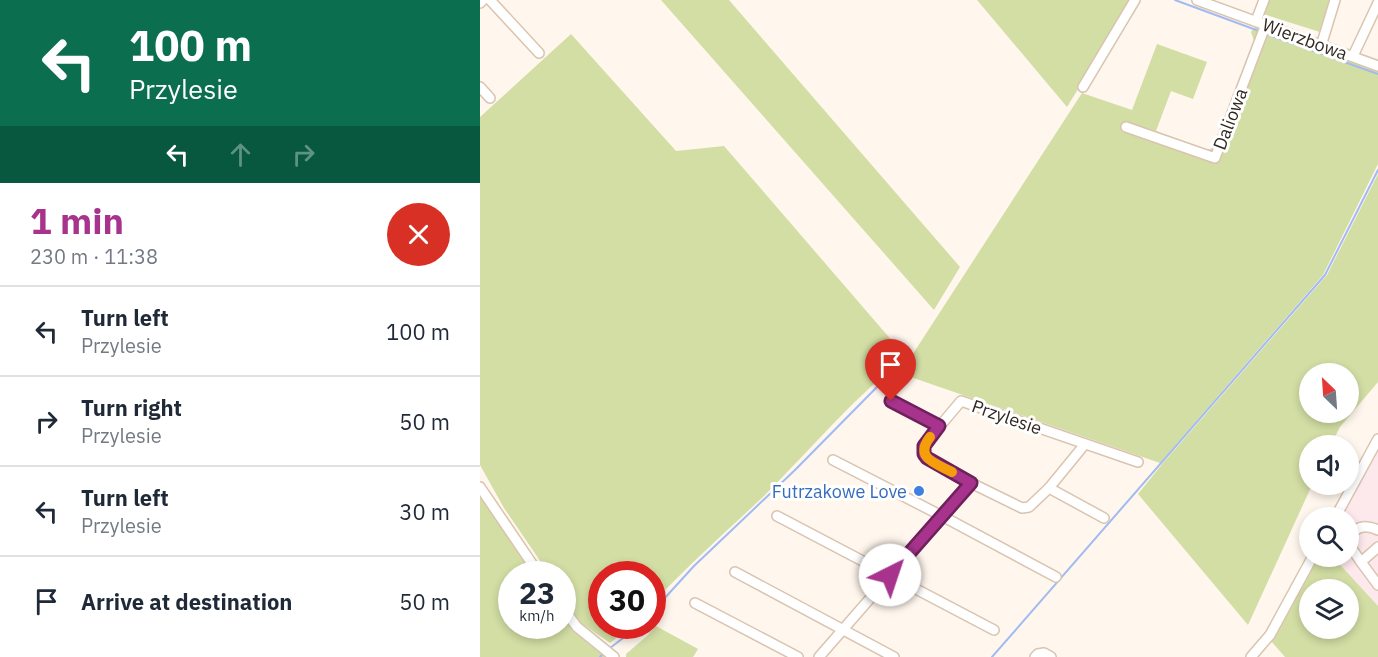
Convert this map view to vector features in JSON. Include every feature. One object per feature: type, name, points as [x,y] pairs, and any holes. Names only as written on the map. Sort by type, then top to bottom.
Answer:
[{"type":"street","points":[[490,0],[539,52]]},
{"type":"street","points":[[1083,87],[1135,0]]},
{"type":"street","name":"Wierzbowa","points":[[1197,0],[1378,66]]},
{"type":"street","points":[[1261,22],[1264,0]]},
{"type":"street","points":[[1321,46],[1335,0]]},
{"type":"street","points":[[1353,56],[1378,3]]},
{"type":"street","name":"Daliowa","points":[[1126,127],[1215,158],[1261,22]]},
{"type":"street","points":[[480,87],[490,98]]},
{"type":"street","points":[[891,401],[939,426]]},
{"type":"street","name":"Przylesie","points":[[1085,444],[1048,488],[1029,507],[1022,508],[971,483],[927,458],[924,454],[924,446],[961,401],[1138,462]]},
{"type":"street","points":[[1341,507],[1378,439]]},
{"type":"street","points":[[833,460],[1056,577]]},
{"type":"street","points":[[819,657],[971,483]]},
{"type":"street","points":[[480,487],[530,561]]},
{"type":"street","points":[[1048,488],[1104,518]]},
{"type":"street","points":[[777,516],[994,630]]},
{"type":"street","points":[[1359,529],[1367,525],[1378,530]]},
{"type":"street","points":[[1361,562],[1378,547]]},
{"type":"street","points":[[1359,559],[1378,585]]},
{"type":"street","points":[[1251,657],[1270,635],[1307,567]]},
{"type":"street","points":[[735,572],[894,657]]},
{"type":"street","points":[[695,603],[798,657]]},
{"type":"street","points":[[576,626],[614,657]]},
{"type":"street","points":[[1035,657],[1044,652],[1051,657]]},
{"type":"shaded area","points":[[1378,448],[1378,606],[1359,585],[1359,579],[1353,579],[1342,567],[1359,567],[1359,507],[1346,507],[1352,495],[1359,495],[1359,482]]},
{"type":"green space","points":[[661,0],[729,0],[960,267],[934,310]]},
{"type":"green space","points":[[977,0],[1133,0],[1067,107]]},
{"type":"green space","points":[[1267,0],[1329,0],[1320,32],[1263,14]]},
{"type":"green space","points":[[1257,24],[1378,69],[1378,164],[1323,275],[1160,463],[899,373],[1082,93],[1132,110],[1157,44],[1207,62],[1193,99],[1171,91],[1156,131],[1208,150],[1215,147],[1254,41],[1251,32]]},
{"type":"green space","points":[[571,34],[676,151],[724,146],[906,357],[851,406],[765,495],[666,590],[666,561],[588,561],[588,628],[576,617],[576,561],[540,561],[504,508],[480,465],[480,117]]},
{"type":"green space","points":[[1378,174],[1378,382],[1359,404],[1359,363],[1299,363],[1299,423],[1343,423],[1336,435],[1299,435],[1299,495],[1307,495],[1302,507],[1299,507],[1299,513],[1248,625],[1138,494],[1327,275]]},
{"type":"green space","points":[[480,496],[524,561],[498,561],[498,639],[576,639],[576,630],[605,657],[480,657]]},
{"type":"green space","points":[[1311,567],[1342,567],[1353,579],[1303,579]]},
{"type":"green space","points":[[1359,585],[1378,606],[1378,657],[1285,657],[1271,641],[1258,657],[1255,657],[1299,586],[1299,639],[1359,639]]},
{"type":"green space","points":[[666,631],[698,649],[693,657],[626,657],[626,654],[644,639],[666,639]]},
{"type":"waterway","points":[[1175,0],[1259,31]]},
{"type":"waterway","points":[[1269,35],[1378,74]]},
{"type":"waterway","points":[[992,657],[1325,275],[1378,170]]},
{"type":"waterway","points":[[666,597],[694,566],[795,470],[886,375]]},
{"type":"waterway","points":[[610,648],[622,639]]},
{"type":"waterway","points":[[600,657],[603,654]]},
{"type":"slow traffic","points":[[930,437],[924,446],[924,454],[952,472]]},
{"type":"place","name":"Futrzakowe Love","points":[[919,491]]},
{"type":"route","points":[[890,575],[971,483],[927,458],[924,454],[924,446],[939,426],[891,401]]}]
